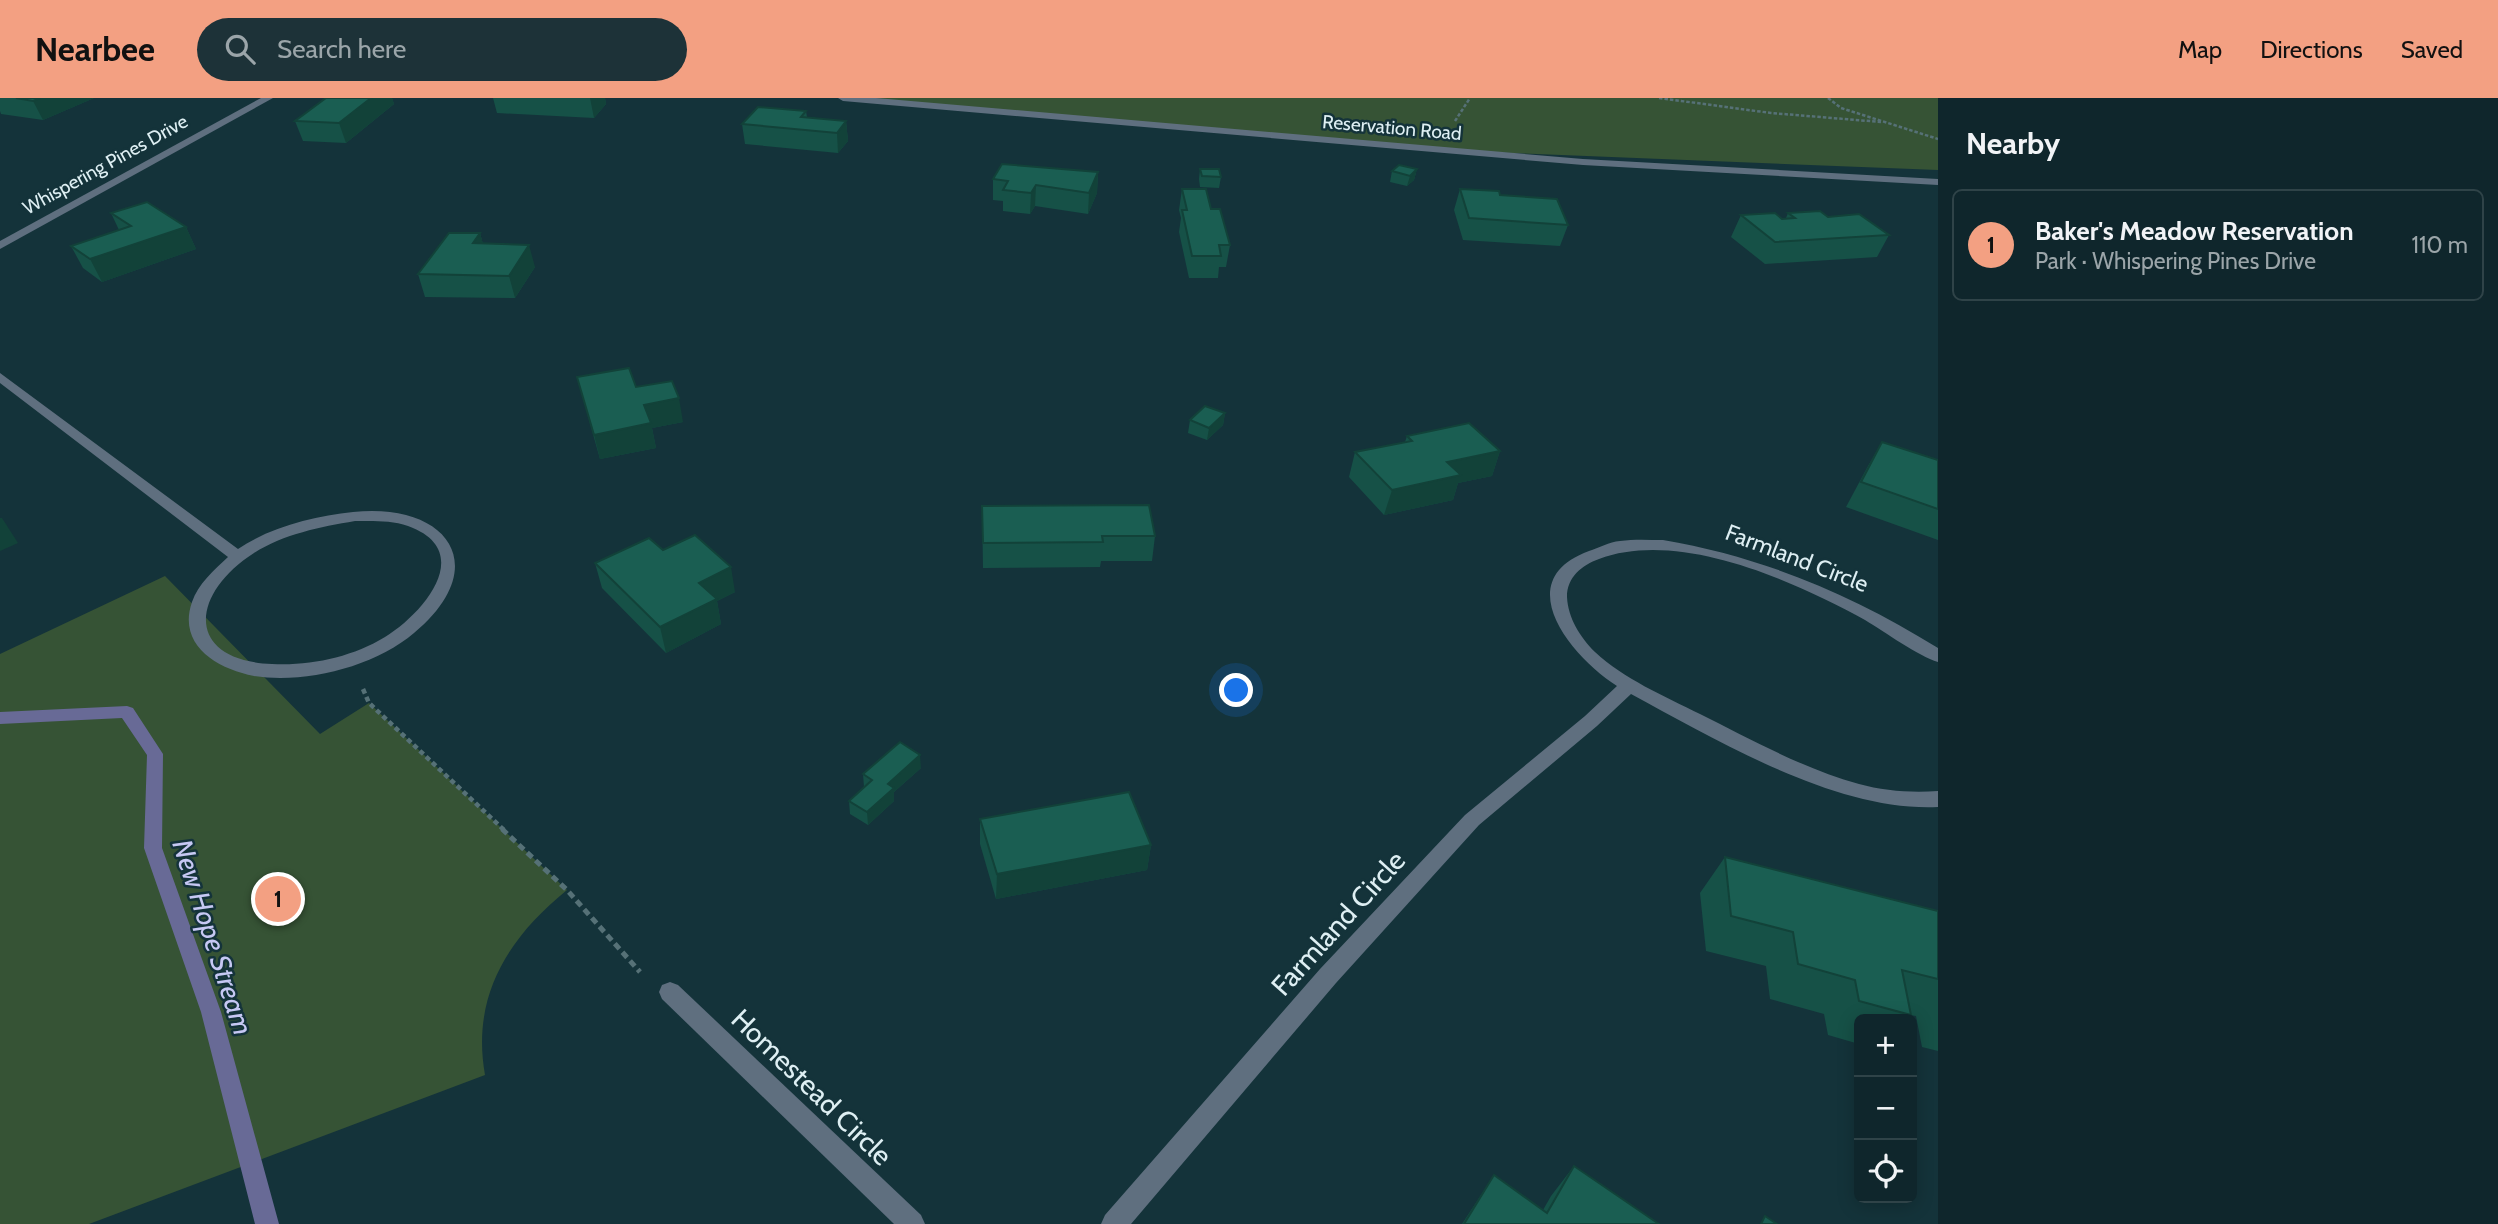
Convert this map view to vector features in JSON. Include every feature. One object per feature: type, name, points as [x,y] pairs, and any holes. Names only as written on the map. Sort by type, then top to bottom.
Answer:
[{"type":"street","name":"Whispering Pines Drive","points":[[0,246],[268,98]]},
{"type":"street","name":"Reservation Road","points":[[843,98],[1583,162],[1938,182]]},
{"type":"street","points":[[0,377],[238,557]]},
{"type":"street","points":[[355,516],[393,518],[423,527],[443,544],[450,567],[443,593],[421,620],[389,642],[350,659],[307,670],[265,672],[231,665],[206,649],[195,629],[198,604],[213,580],[238,557],[274,536],[314,523],[355,516]]},
{"type":"street","name":"Farmland Circle","points":[[1938,656],[1859,609],[1747,564],[1704,551],[1662,544],[1625,544],[1593,552],[1571,567],[1559,591],[1562,619],[1583,650],[1629,685],[1752,749],[1862,793],[1914,801],[1938,799]]},
{"type":"street","name":"Farmland Circle","points":[[1114,1224],[1328,976],[1472,820],[1591,721],[1629,685]]},
{"type":"street","name":"Homestead Circle","points":[[670,992],[912,1224]]},
{"type":"path","points":[[1659,98],[1771,113],[1881,122]]},
{"type":"path","points":[[1828,98],[1841,108],[1938,139]]},
{"type":"path","points":[[350,659],[369,704],[567,890],[644,977],[670,992]]},
{"type":"green space","points":[[849,98],[1938,98],[1938,170],[1486,152]]},
{"type":"green space","points":[[165,576],[320,734],[369,703],[567,890],[527,928],[499,971],[489,994],[484,1020],[482,1046],[485,1075],[89,1224],[0,1224],[0,654]]},
{"type":"building","points":[[16,98],[40,98],[33,101]]},
{"type":"building","points":[[326,98],[371,98],[339,123],[295,121]]},
{"type":"building","points":[[758,107],[806,111],[801,117],[846,121],[837,133],[742,124]]},
{"type":"building","points":[[1002,164],[1098,172],[1089,193],[1036,185],[1031,193],[1003,190],[1008,181],[993,179]]},
{"type":"building","points":[[1399,165],[1417,169],[1410,176],[1392,171]]},
{"type":"building","points":[[1200,169],[1219,169],[1221,177],[1202,176]]},
{"type":"building","points":[[1182,189],[1206,189],[1211,209],[1220,209],[1230,245],[1219,245],[1221,256],[1192,256],[1182,210],[1187,210]]},
{"type":"building","points":[[1460,189],[1557,199],[1568,225],[1469,218]]},
{"type":"building","points":[[147,202],[186,227],[90,259],[71,246],[131,226],[111,213]]},
{"type":"building","points":[[1820,211],[1828,217],[1859,214],[1889,235],[1775,242],[1741,215],[1775,213],[1782,219],[1795,218],[1788,213]]},
{"type":"building","points":[[449,233],[480,233],[473,243],[529,245],[509,276],[418,274]]},
{"type":"building","points":[[629,368],[636,387],[672,381],[679,398],[644,405],[651,423],[594,435],[577,377]]},
{"type":"building","points":[[1205,406],[1225,413],[1209,428],[1190,420]]},
{"type":"building","points":[[1469,423],[1500,451],[1447,462],[1461,475],[1392,490],[1355,452],[1412,441],[1407,436]]},
{"type":"building","points":[[1882,442],[1938,460],[1938,509],[1861,482]]},
{"type":"building","points":[[1149,505],[1155,536],[1102,536],[1103,542],[983,543],[982,506]]},
{"type":"building","points":[[695,535],[731,567],[699,583],[717,599],[660,627],[595,563],[649,538],[663,550]]},
{"type":"building","points":[[900,742],[920,755],[888,784],[894,788],[867,812],[849,801],[872,780],[863,774]]},
{"type":"building","points":[[1129,792],[1151,845],[997,874],[980,819]]},
{"type":"building","points":[[1725,857],[1938,911],[1938,979],[1902,970],[1911,1014],[1859,1001],[1855,980],[1798,964],[1793,932],[1731,916]]},
{"type":"building","points":[[1574,1166],[1659,1224],[1464,1224],[1494,1175],[1547,1213]]},
{"type":"building","points":[[1765,1216],[1777,1224],[1761,1224]]},
{"type":"waterway","name":"New Hope Stream","points":[[0,718],[127,712],[155,754],[153,848],[211,1012],[267,1224]]},
{"type":"place","name":"Baker's Meadow Reservation","points":[[278,899]]}]
